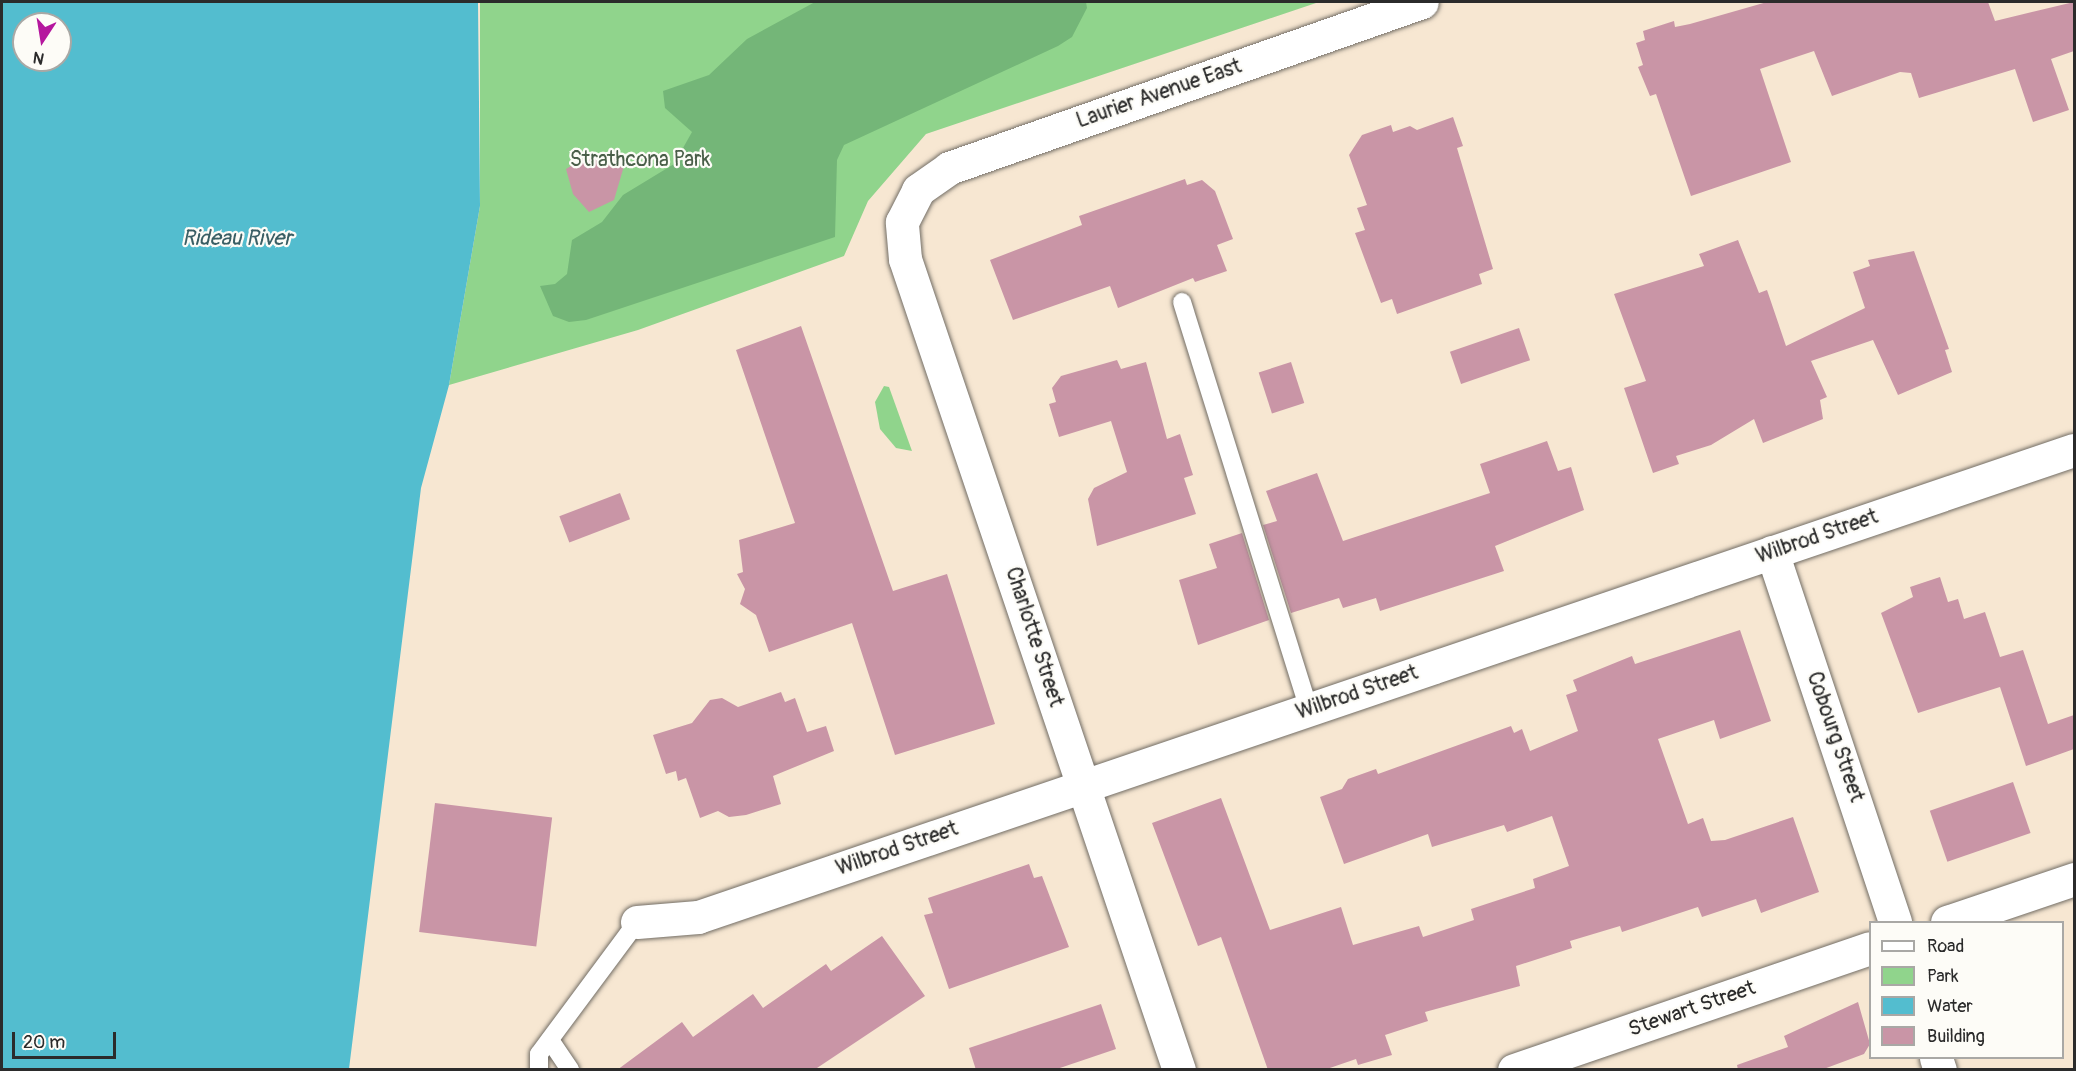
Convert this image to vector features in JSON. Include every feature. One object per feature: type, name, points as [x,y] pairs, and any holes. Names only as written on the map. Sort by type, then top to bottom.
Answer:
[{"type":"street","name":"Laurier Avenue East","points":[[908,204],[918,190],[949,168],[1401,5]]},
{"type":"street","name":"Charlotte Street","points":[[908,204],[902,222],[906,259],[1179,1070]]},
{"type":"street","name":"Wilbrod Street","points":[[637,922],[698,917],[2074,450]]},
{"type":"street","name":"Cobourg Street","points":[[1772,552],[1895,921]]},
{"type":"street","points":[[1950,921],[2074,879]]},
{"type":"street","name":"Stewart Street","points":[[1514,1070],[1869,948]]},
{"type":"lane","points":[[1182,302],[1309,709]]},
{"type":"lane","points":[[539,1070],[539,1054],[637,922]]},
{"type":"lane","points":[[550,1040],[570,1070]]},
{"type":"green space","name":"Strathcona Park","points":[[480,2],[1319,2],[926,134],[868,201],[844,256],[638,330],[449,385],[480,206]]},
{"type":"green space","points":[[815,2],[1086,2],[1087,8],[1072,37],[1058,46],[844,145],[837,160],[835,237],[586,320],[569,322],[553,316],[540,286],[555,284],[567,274],[572,240],[602,222],[623,195],[674,164],[692,132],[665,108],[663,91],[709,75],[747,39]]},
{"type":"green space","points":[[884,386],[889,387],[912,451],[896,448],[880,429],[875,402]]},
{"type":"water","name":"Rideau River","points":[[2,2],[478,2],[480,206],[449,385],[421,488],[349,1069],[2,1069]]},
{"type":"building","points":[[1767,2],[1988,2],[1995,21],[2074,2],[2074,51],[2051,59],[2069,110],[2033,122],[2015,69],[1919,98],[1911,73],[1900,72],[1832,96],[1814,51],[1760,69],[1791,162],[1691,196],[1656,94],[1650,96],[1638,67],[1643,65],[1636,43],[1645,40],[1643,31],[1674,21],[1675,27],[1690,24]]},
{"type":"building","points":[[1453,117],[1463,146],[1457,148],[1493,269],[1479,274],[1482,284],[1397,314],[1392,299],[1381,303],[1355,233],[1365,230],[1357,208],[1367,205],[1349,155],[1362,135],[1391,125],[1393,132],[1410,126],[1417,130]]},
{"type":"building","points":[[587,156],[612,156],[624,166],[614,200],[589,212],[573,194],[566,169]]},
{"type":"building","points":[[1185,179],[1187,185],[1202,180],[1215,191],[1233,239],[1217,245],[1227,271],[1195,282],[1193,278],[1118,308],[1110,286],[1013,320],[990,260],[1082,225],[1079,216]]},
{"type":"building","points":[[1738,240],[1759,293],[1767,290],[1786,346],[1865,308],[1853,272],[1870,266],[1868,260],[1914,251],[1949,349],[1945,350],[1952,372],[1898,395],[1873,340],[1811,361],[1827,397],[1820,400],[1823,419],[1763,443],[1754,419],[1711,445],[1676,456],[1679,464],[1653,473],[1624,388],[1646,381],[1614,294],[1704,266],[1699,254]]},
{"type":"building","points":[[801,326],[893,591],[947,574],[995,724],[895,755],[852,623],[769,652],[756,615],[740,604],[745,589],[737,574],[743,572],[739,540],[795,523],[736,350]]},
{"type":"building","points":[[1519,328],[1530,360],[1461,384],[1450,352]]},
{"type":"building","points":[[1117,360],[1121,369],[1146,362],[1167,439],[1180,434],[1193,475],[1184,478],[1196,514],[1097,546],[1088,499],[1094,488],[1127,472],[1111,421],[1059,437],[1049,404],[1056,402],[1052,388],[1061,376]]},
{"type":"building","points":[[1291,362],[1304,403],[1272,413],[1259,373]]},
{"type":"building","points":[[1547,441],[1558,471],[1571,467],[1584,510],[1495,546],[1504,571],[1380,611],[1376,598],[1343,608],[1339,598],[1291,613],[1263,525],[1277,521],[1266,491],[1317,473],[1343,541],[1490,493],[1480,464]]},
{"type":"building","points":[[620,493],[630,519],[569,542],[559,516]]},
{"type":"building","points":[[1242,533],[1269,620],[1198,645],[1179,580],[1217,568],[1209,544]]},
{"type":"building","points":[[1940,577],[1948,602],[1958,599],[1964,619],[1985,612],[2000,657],[2023,650],[2048,724],[2074,715],[2074,749],[2026,766],[2000,687],[1918,713],[1881,613],[1913,597],[1910,587]]},
{"type":"building","points":[[1740,630],[1771,721],[1720,739],[1714,720],[1658,739],[1688,824],[1703,818],[1711,841],[1725,840],[1793,817],[1819,892],[1761,913],[1756,899],[1702,917],[1698,907],[1622,932],[1620,926],[1570,941],[1572,948],[1516,966],[1520,986],[1425,1012],[1428,1021],[1385,1035],[1392,1055],[1358,1065],[1356,1059],[1324,1070],[1268,1070],[1221,937],[1198,946],[1152,823],[1221,798],[1270,930],[1341,907],[1353,945],[1419,926],[1423,937],[1474,920],[1471,909],[1535,888],[1533,879],[1569,866],[1552,816],[1507,832],[1504,825],[1432,847],[1428,834],[1344,864],[1320,797],[1342,789],[1348,779],[1376,769],[1378,774],[1511,726],[1514,733],[1522,729],[1530,751],[1578,731],[1566,695],[1577,691],[1573,680],[1632,656],[1635,664]]},
{"type":"building","points":[[781,692],[785,702],[795,698],[807,732],[826,726],[834,751],[773,776],[781,804],[746,815],[729,817],[718,811],[700,818],[686,778],[678,781],[676,771],[666,774],[653,735],[692,723],[710,700],[722,698],[738,707]]},
{"type":"building","points":[[2013,782],[2031,833],[1947,862],[1930,811]]},
{"type":"building","points":[[435,803],[552,817],[536,946],[419,932]]},
{"type":"building","points":[[1029,864],[1034,878],[1042,876],[1069,947],[949,989],[924,915],[933,913],[928,898]]},
{"type":"building","points":[[882,936],[925,996],[814,1070],[617,1070],[682,1022],[693,1037],[753,994],[763,1008],[826,964],[831,971]]},
{"type":"building","points":[[1858,1002],[1869,1046],[1864,1054],[1821,1070],[1738,1070],[1737,1065],[1788,1047],[1784,1036]]},
{"type":"building","points":[[1101,1004],[1116,1049],[1054,1070],[976,1070],[969,1048]]}]
